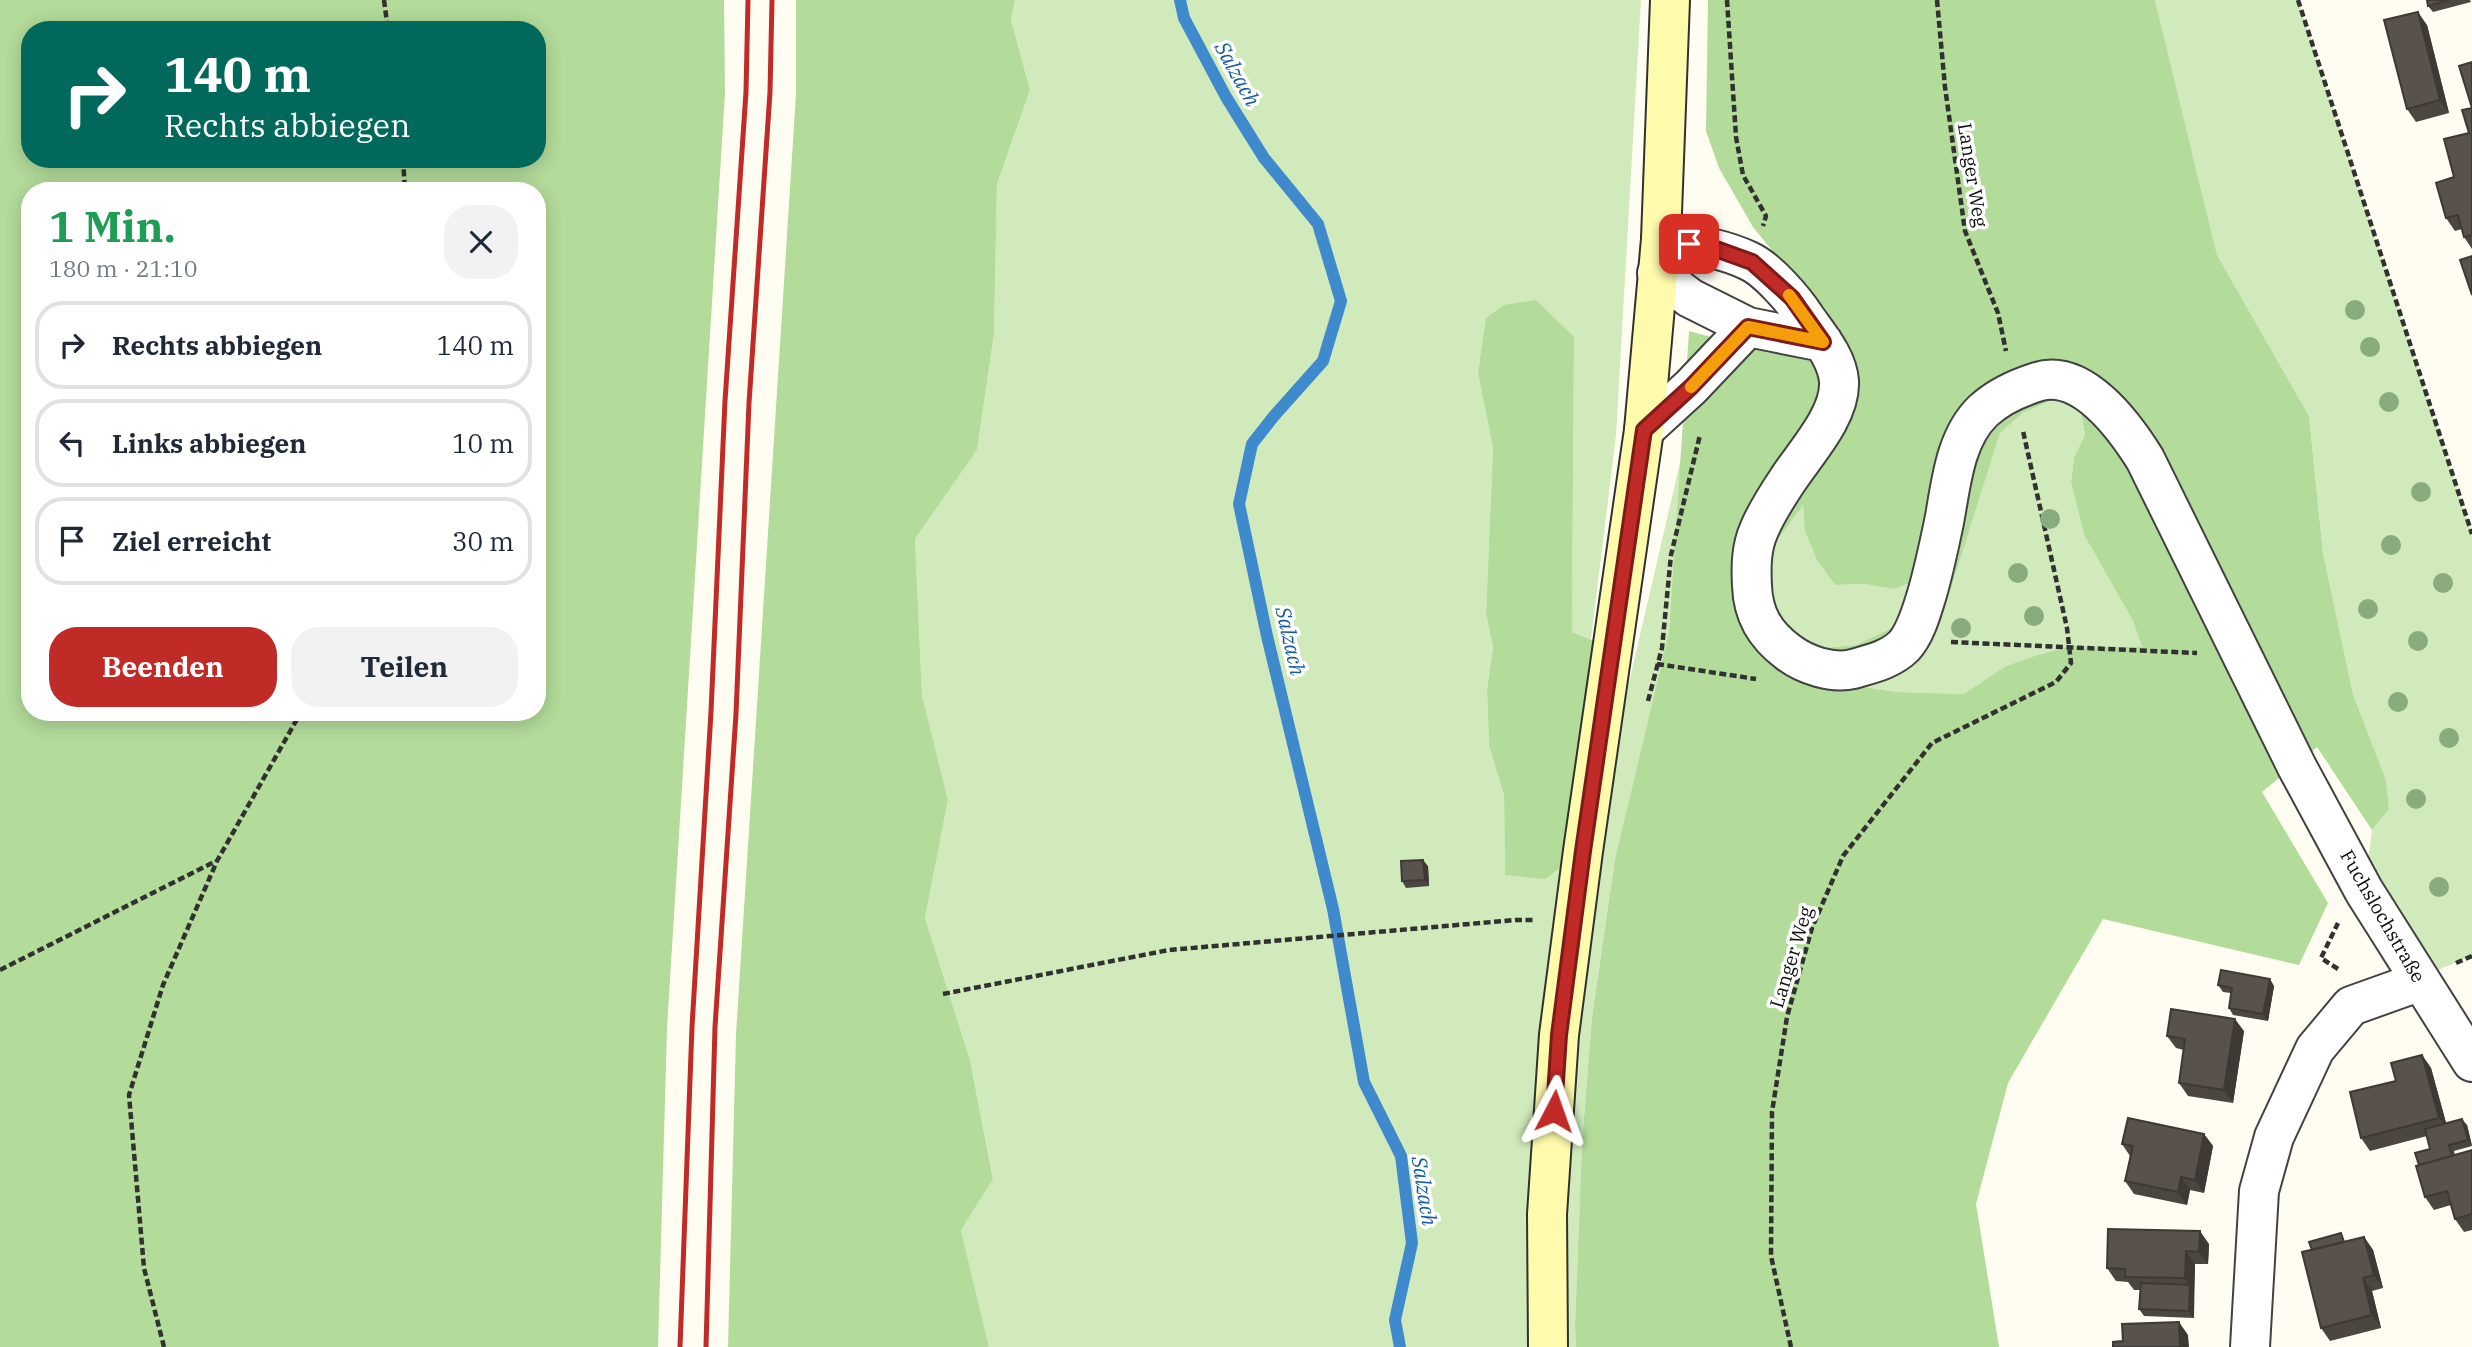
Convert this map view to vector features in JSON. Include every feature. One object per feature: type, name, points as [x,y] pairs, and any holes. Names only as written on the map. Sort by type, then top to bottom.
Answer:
[{"type":"street","points":[[1548,1347],[1547,1214],[1559,1035],[1644,430],[1659,256],[1670,0]]},
{"type":"street","name":"Fuchslochstraße","points":[[1659,256],[1716,249],[1752,262],[1792,298],[1836,363],[1839,383],[1837,396],[1826,425],[1788,480],[1758,531],[1751,561],[1753,600],[1765,632],[1790,654],[1820,668],[1846,671],[1880,662],[1904,645],[1920,616],[1933,574],[1950,481],[1966,436],[1982,412],[2015,389],[2048,378],[2073,385],[2093,396],[2127,431],[2168,504],[2297,767],[2364,891],[2472,1062]]},
{"type":"street","points":[[1659,256],[1689,298],[1748,327],[1823,342]]},
{"type":"street","points":[[1644,430],[1691,387],[1748,327]]},
{"type":"street","points":[[2250,1347],[2259,1191],[2274,1137],[2315,1049],[2351,1006],[2421,981]]},
{"type":"path","points":[[384,0],[387,21]]},
{"type":"path","name":"Langer Weg","points":[[1791,1347],[1771,1256],[1772,1112],[1787,1017],[1812,928],[1843,856],[1932,743],[2056,681],[2071,663],[2067,628],[1998,313],[1965,231],[1945,87],[1937,0]]},
{"type":"path","points":[[2298,0],[2472,534]]},
{"type":"path","points":[[1938,641],[2195,652],[2201,656]]},
{"type":"path","points":[[1659,664],[1749,677]]},
{"type":"path","points":[[164,1347],[144,1268],[129,1095],[163,985],[217,861],[296,721]]},
{"type":"path","points":[[0,970],[217,861]]},
{"type":"path","points":[[2340,917],[2321,958],[2346,975],[2362,1002]]},
{"type":"path","points":[[943,994],[1169,950],[1515,920],[1574,922]]},
{"type":"green space","points":[[0,0],[724,0],[725,93],[667,1028],[658,1347],[0,1347]]},
{"type":"green space","points":[[796,0],[1015,0],[1011,19],[1030,90],[997,184],[994,334],[977,450],[915,539],[922,695],[948,800],[925,918],[970,1060],[993,1179],[961,1230],[989,1347],[728,1347],[736,1034],[796,94]]},
{"type":"green space","points":[[1015,0],[1641,0],[1616,435],[1591,639],[1572,632],[1574,337],[1478,374],[1493,448],[1486,614],[1493,647],[1487,690],[1489,746],[1504,795],[1505,875],[1583,851],[1576,911],[1682,454],[1669,632],[1615,859],[1592,1017],[1582,1143],[1576,1347],[1562,1347],[1547,1214],[1527,1213],[1527,1347],[989,1347],[961,1230],[993,1178],[970,1060],[925,918],[948,800],[922,695],[915,539],[977,450],[994,334],[997,184],[1030,90],[1011,18]]},
{"type":"green space","points":[[1708,0],[2155,0],[2217,255],[2309,416],[2323,553],[2353,694],[2386,780],[2389,809],[2372,830],[2317,747],[2262,792],[2328,903],[2299,965],[2103,919],[2008,1083],[1976,1204],[1999,1347],[1576,1347],[1582,1143],[1592,1017],[1615,859],[1669,632],[1689,331],[1770,353],[1800,285],[1753,227],[1719,168],[1706,131]],"holes":[[[2054,399],[2079,401],[2085,435],[2074,457],[2071,482],[2084,535],[2133,621],[2142,647],[2072,646],[2004,667],[1964,694],[1896,692],[1858,686],[1913,650],[1949,594],[2000,433],[2023,413]],[[1803,505],[1805,531],[1817,560],[1835,585],[1865,584],[1894,589],[1913,582],[1896,626],[1856,645],[1823,648],[1798,641],[1772,614],[1764,558]]]},
{"type":"green space","points":[[2155,0],[2298,0],[2472,534],[2472,956],[2440,969],[2421,981],[2364,891],[2372,830],[2389,809],[2386,780],[2353,694],[2323,553],[2309,416],[2217,255]]},
{"type":"green space","points":[[1536,300],[1574,337],[1572,632],[1613,648],[1583,851],[1545,879],[1505,875],[1504,795],[1489,746],[1487,690],[1493,647],[1486,614],[1493,448],[1478,374],[1486,318],[1504,305]]},
{"type":"green space","points":[[2054,399],[2079,401],[2085,435],[2074,457],[2071,482],[2084,535],[2133,621],[2142,647],[2072,646],[2004,667],[1964,694],[1896,692],[1858,686],[1913,650],[1948,594],[2000,433],[2023,413]]},
{"type":"green space","points":[[1803,504],[1812,548],[1835,585],[1865,584],[1894,589],[1913,582],[1896,626],[1856,645],[1823,648],[1798,641],[1772,614],[1764,558]]},
{"type":"building","points":[[2427,0],[2449,0],[2428,6]]},
{"type":"building","points":[[2418,12],[2440,100],[2407,109],[2384,20]]},
{"type":"building","points":[[2472,62],[2472,108],[2459,66]]},
{"type":"building","points":[[2472,108],[2472,235],[2464,237],[2458,215],[2446,218],[2436,183],[2454,177],[2444,139],[2469,133],[2462,110]]},
{"type":"building","points":[[2472,256],[2472,295],[2460,260]]},
{"type":"building","points":[[1423,860],[1425,880],[1402,881],[1401,861]]},
{"type":"building","points":[[2221,970],[2270,979],[2263,1014],[2229,1008],[2232,988],[2218,985]]},
{"type":"building","points":[[2171,1009],[2235,1019],[2224,1090],[2179,1083],[2185,1039],[2167,1036]]},
{"type":"building","points":[[2422,1055],[2439,1118],[2361,1138],[2350,1092],[2396,1081],[2391,1063]]},
{"type":"building","points":[[2128,1118],[2204,1134],[2195,1180],[2181,1177],[2178,1192],[2125,1181],[2133,1146],[2122,1144]]},
{"type":"building","points":[[2462,1119],[2468,1140],[2449,1145],[2452,1156],[2419,1165],[2415,1153],[2430,1149],[2425,1129]]},
{"type":"building","points":[[2472,1150],[2472,1214],[2455,1219],[2447,1191],[2425,1197],[2416,1166]]},
{"type":"building","points":[[2108,1229],[2200,1231],[2199,1252],[2186,1251],[2185,1278],[2125,1277],[2125,1269],[2107,1268]]},
{"type":"building","points":[[2341,1233],[2344,1242],[2312,1250],[2309,1242]]},
{"type":"building","points":[[2364,1237],[2374,1275],[2363,1278],[2372,1315],[2321,1328],[2302,1252]]},
{"type":"building","points":[[2141,1283],[2190,1285],[2189,1311],[2139,1309]]},
{"type":"building","points":[[2179,1322],[2180,1347],[2113,1347],[2113,1342],[2123,1341],[2122,1324]]},
{"type":"waterway","name":"Salzach","points":[[1180,0],[1184,18],[1226,97],[1264,158],[1318,224],[1341,301],[1323,361],[1252,444],[1239,504],[1267,636],[1333,909],[1364,1082],[1401,1156],[1412,1243],[1395,1320],[1400,1347]]},
{"type":"railway","points":[[680,1347],[692,1027],[711,712],[725,401],[746,92],[748,0]]},
{"type":"railway","points":[[706,1347],[715,1027],[736,714],[749,403],[770,92],[772,0]]},
{"type":"slow traffic","points":[[1691,387],[1748,327],[1823,342],[1789,295]]},
{"type":"route","points":[[1554,1111],[1559,1035],[1583,851],[1644,430],[1691,387],[1748,327],[1823,342],[1792,298],[1752,262],[1716,249],[1689,244]]}]
